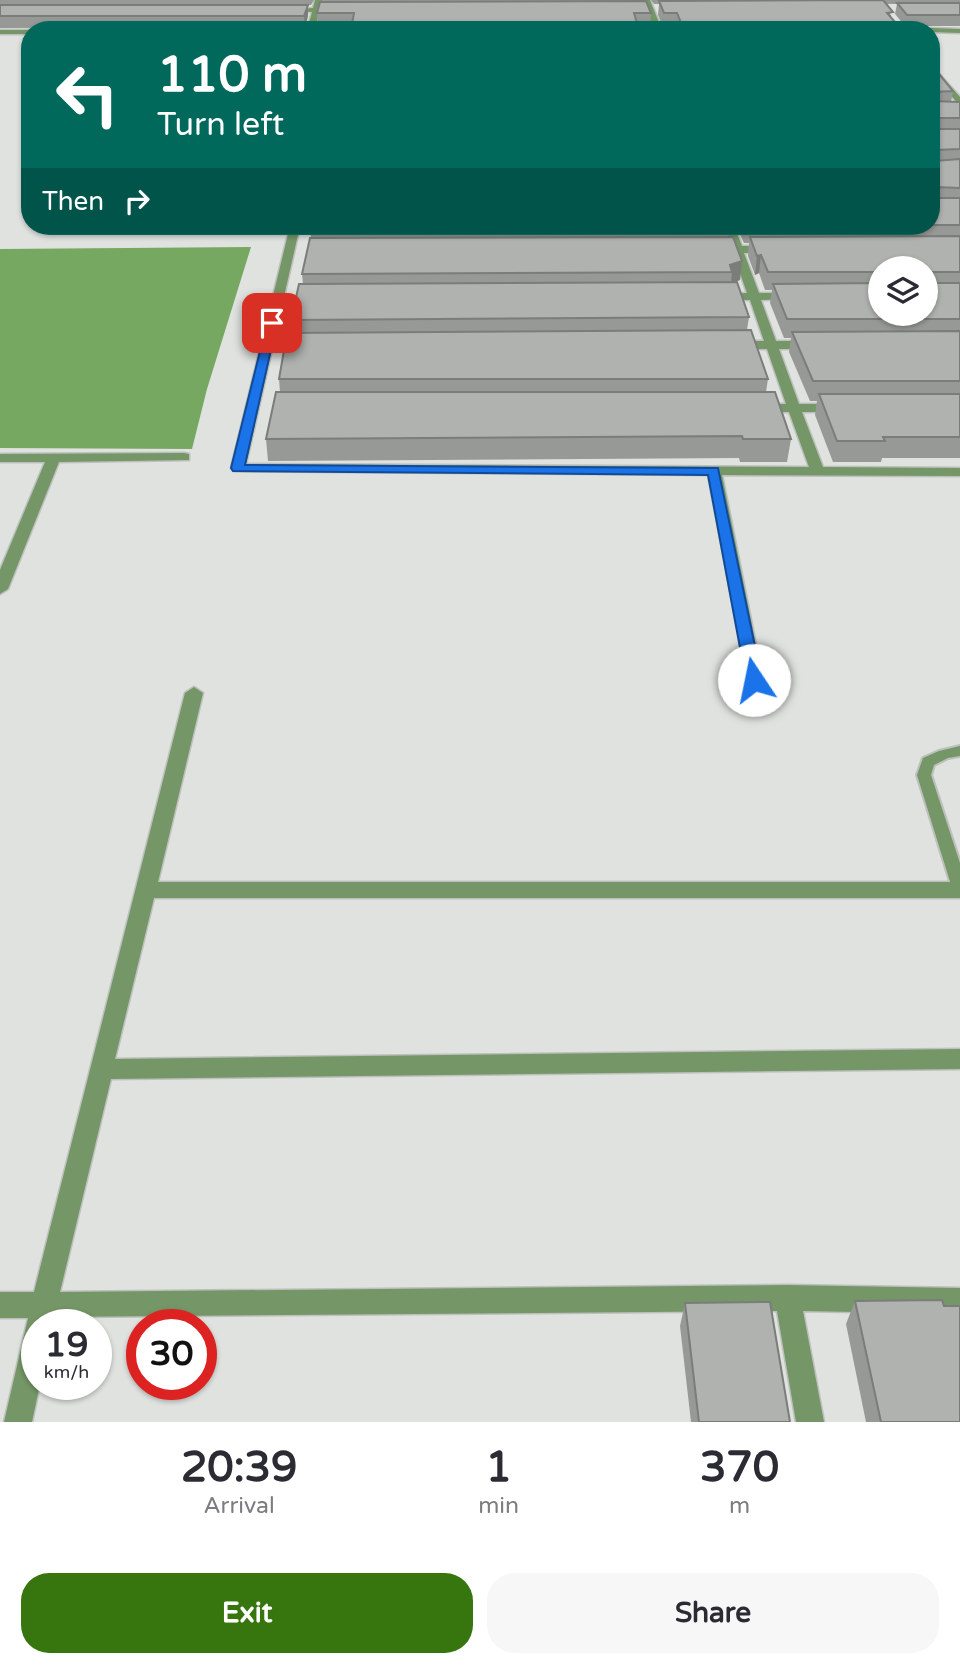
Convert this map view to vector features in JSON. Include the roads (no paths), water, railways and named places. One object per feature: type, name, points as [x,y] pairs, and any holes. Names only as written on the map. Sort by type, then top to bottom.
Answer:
[{"type":"street","points":[[313,21],[319,0]]},
{"type":"street","points":[[646,0],[654,21]]},
{"type":"street","points":[[275,10],[344,10]]},
{"type":"street","points":[[636,10],[663,10]]},
{"type":"street","points":[[940,30],[960,31]]},
{"type":"street","points":[[0,32],[21,32]]},
{"type":"street","points":[[940,78],[960,103]]},
{"type":"street","points":[[293,235],[266,348],[259,408],[238,468],[960,472]]},
{"type":"street","points":[[732,235],[817,471]]},
{"type":"street","points":[[709,250],[779,249]]},
{"type":"street","points":[[289,250],[303,250]]},
{"type":"street","points":[[700,297],[804,296]]},
{"type":"street","points":[[278,299],[292,299]]},
{"type":"street","points":[[717,346],[826,345]]},
{"type":"street","points":[[266,348],[280,348]]},
{"type":"street","points":[[739,408],[850,408]]},
{"type":"street","points":[[0,458],[184,457]]},
{"type":"street","points":[[0,589],[54,458]]},
{"type":"street","points":[[714,471],[754,680]]},
{"type":"street","points":[[42,1309],[148,890],[194,693]]},
{"type":"street","points":[[148,890],[960,889]]},
{"type":"street","points":[[102,1069],[960,1059]]},
{"type":"street","points":[[789,1298],[810,1422]]},
{"type":"street","points":[[112,1313],[789,1298],[960,1301]]},
{"type":"street","points":[[0,1305],[21,1310]]},
{"type":"street","points":[[18,1422],[23,1400]]},
{"type":"lane","points":[[960,751],[944,754],[928,762],[924,775],[960,889]]}]
